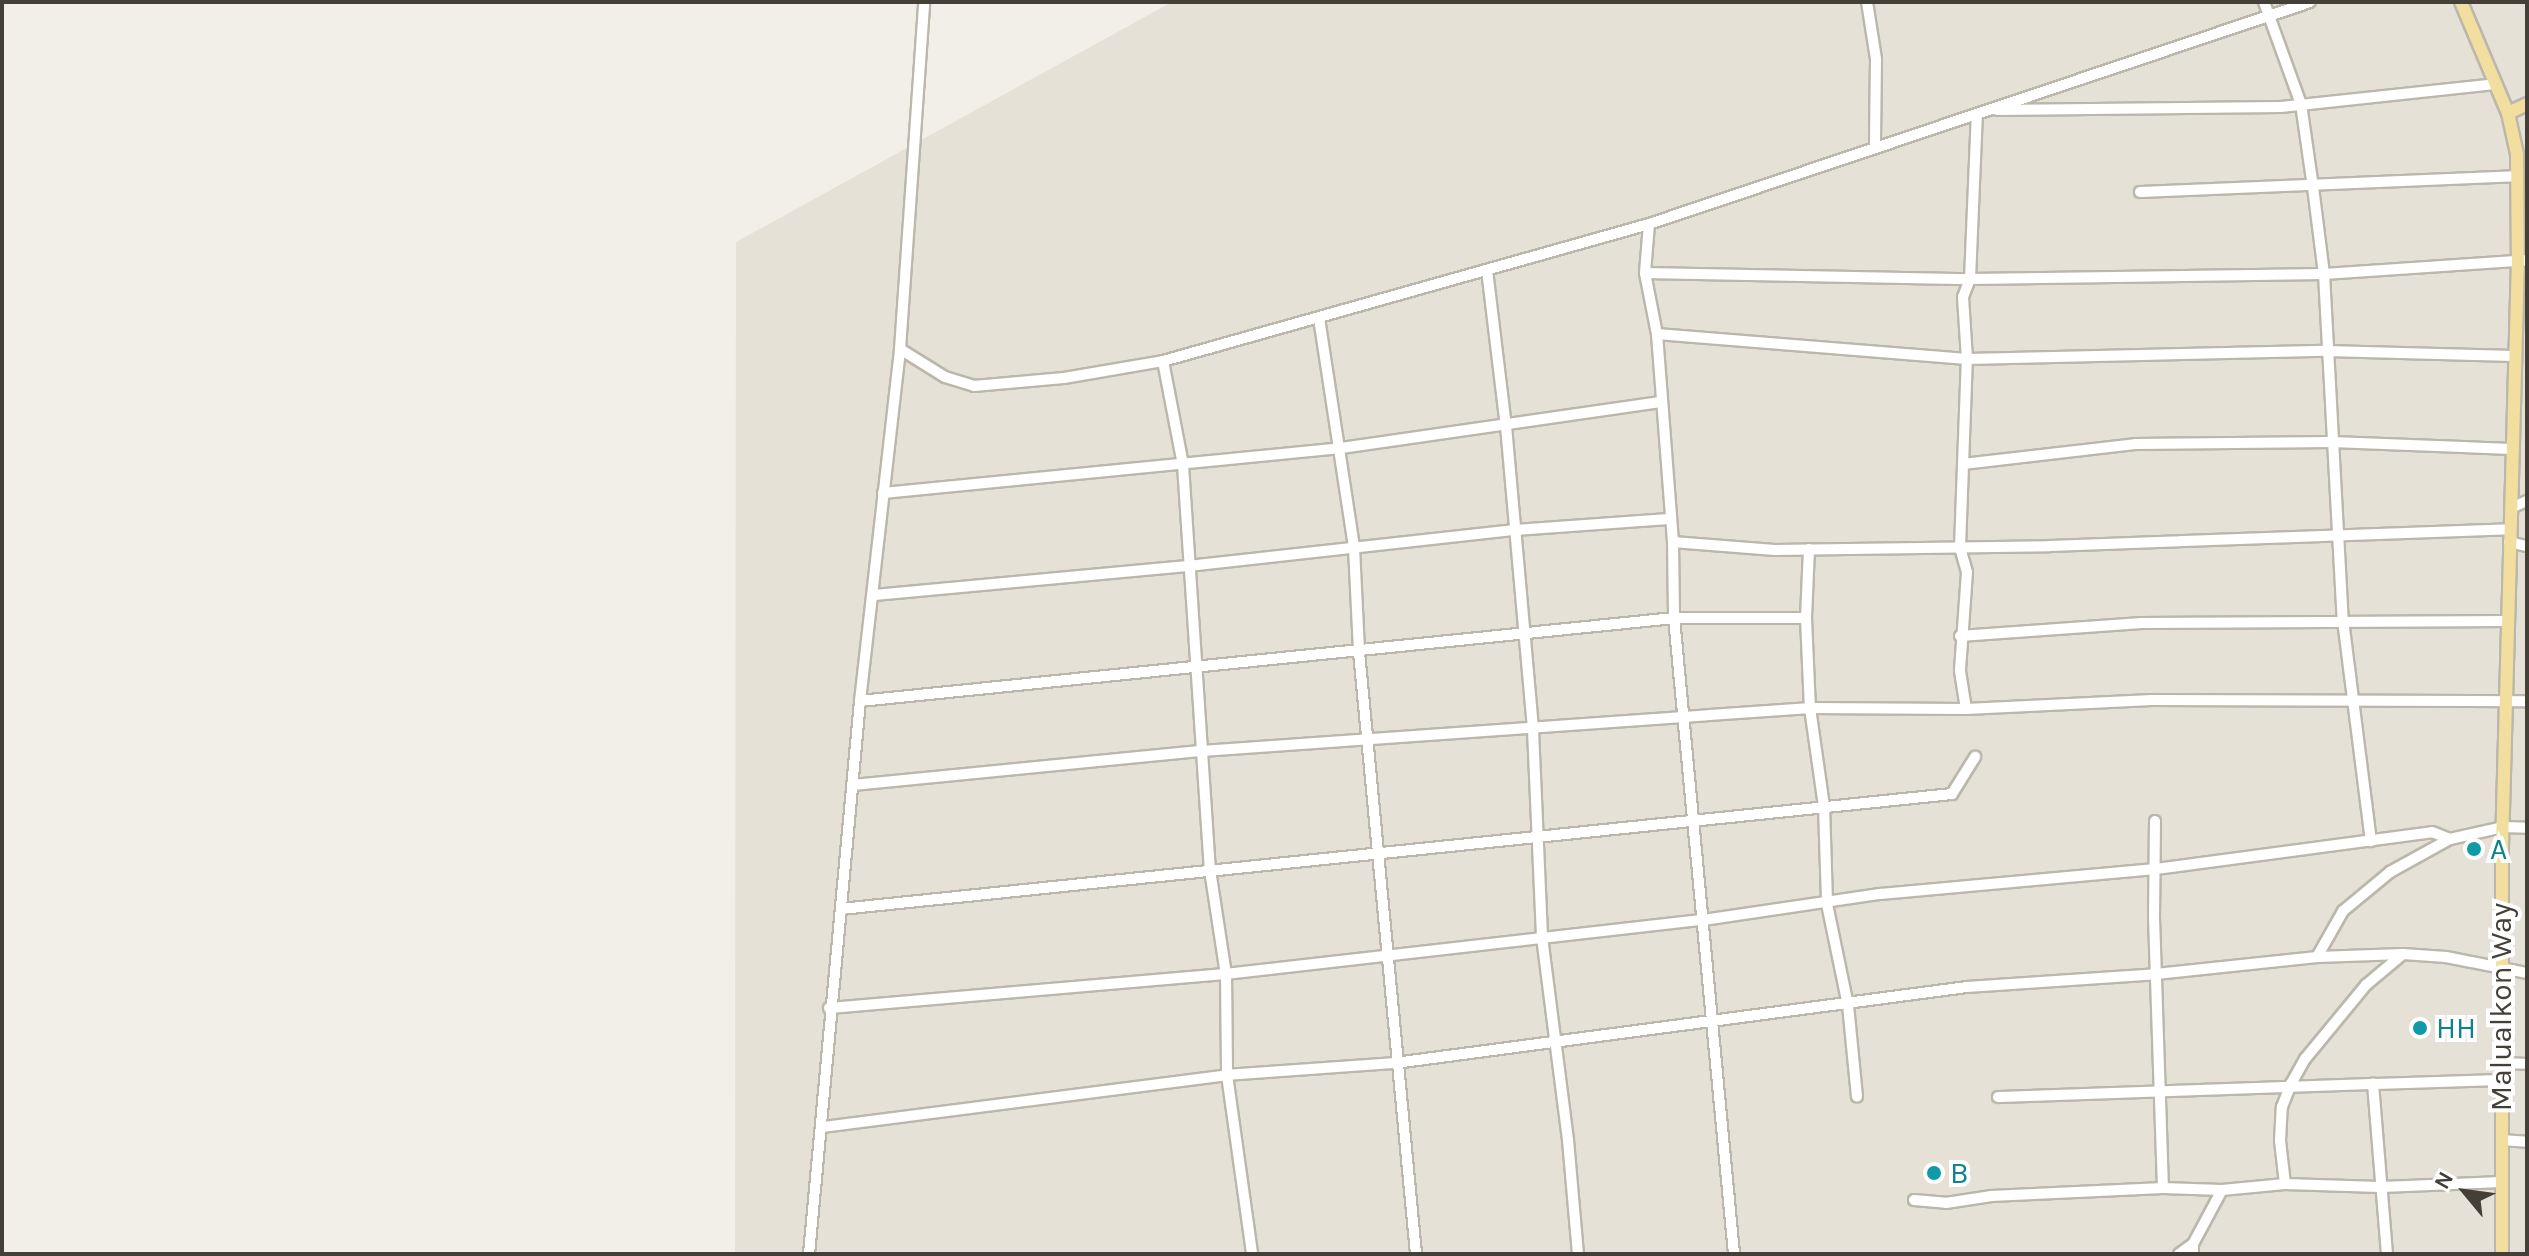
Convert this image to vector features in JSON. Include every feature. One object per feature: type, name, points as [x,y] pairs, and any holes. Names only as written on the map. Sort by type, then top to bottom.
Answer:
[{"type":"main road","name":"Malualkon Way","points":[[2461,2],[2508,113],[2517,154],[2522,260],[2514,356],[2507,621],[2501,967],[2502,1254]]},
{"type":"main road","points":[[2508,113],[2527,104]]},
{"type":"street","points":[[809,1254],[823,1127],[829,1008],[900,349],[905,232],[924,2]]},
{"type":"street","points":[[1867,2],[1876,59],[1875,147]]},
{"type":"street","points":[[2264,2],[2301,104],[2313,187],[2324,274],[2343,620],[2371,841]]},
{"type":"street","points":[[900,349],[945,377],[974,386],[1064,378],[1163,361],[1649,224],[2310,2]]},
{"type":"street","points":[[1982,112],[2301,104],[2495,84]]},
{"type":"street","points":[[1966,709],[1960,670],[1960,636],[1967,572],[1960,547],[1967,359],[1963,297],[1970,279],[1982,112]]},
{"type":"street","points":[[2140,192],[2516,176]]},
{"type":"street","points":[[1649,224],[1645,273],[1657,334],[1673,542],[1674,618],[1734,1254]]},
{"type":"street","points":[[1645,273],[1970,279],[2324,274],[2522,260]]},
{"type":"street","points":[[1487,270],[1506,426],[1533,730],[1542,937],[1578,1254]]},
{"type":"street","points":[[1319,318],[1354,548],[1359,652],[1389,955],[1395,1063],[1416,1254]]},
{"type":"street","points":[[1657,334],[1967,359],[2326,351],[2514,356]]},
{"type":"street","points":[[1163,361],[1183,465],[1210,870],[1226,974],[1227,1075],[1252,1254]]},
{"type":"street","points":[[883,493],[1341,448],[1661,402]]},
{"type":"street","points":[[1963,464],[2135,444],[2332,442],[2512,449]]},
{"type":"street","points":[[2511,508],[2527,501]]},
{"type":"street","points":[[874,595],[1188,566],[1515,530],[1669,519]]},
{"type":"street","points":[[1673,542],[1809,549],[2338,535],[2510,536],[2527,546]]},
{"type":"street","points":[[1809,549],[1806,618],[1810,708],[1824,806],[1827,904],[1848,1005],[1857,1097]]},
{"type":"street","points":[[860,701],[1674,618],[1806,618]]},
{"type":"street","points":[[1960,636],[2142,623],[2507,621]]},
{"type":"street","points":[[853,785],[1202,751],[1368,742],[1810,708],[1966,709],[2152,700],[2527,701]]},
{"type":"street","points":[[841,909],[1952,794],[1975,757]]},
{"type":"street","points":[[2155,821],[2163,1188]]},
{"type":"street","points":[[2317,957],[2343,911],[2390,872],[2450,839],[2503,827],[2527,828]]},
{"type":"street","points":[[829,1008],[1226,974],[1703,920],[1880,894],[2156,869],[2432,832],[2450,839]]},
{"type":"street","points":[[2285,1184],[2280,1141],[2282,1107],[2291,1084],[2305,1059],[2366,985],[2403,954]]},
{"type":"street","points":[[823,1127],[1227,1075],[1395,1063],[1967,987],[2156,974],[2317,957],[2403,954],[2527,973]]},
{"type":"street","points":[[2502,1063],[2527,1064]]},
{"type":"street","points":[[1998,1097],[2291,1084],[2502,1080]]},
{"type":"street","points":[[2373,1084],[2387,1254]]},
{"type":"street","points":[[2501,1140],[2527,1142]]},
{"type":"street","points":[[1914,1200],[1946,1203],[1991,1196],[2163,1188],[2222,1190],[2285,1184],[2380,1187],[2502,1182]]},
{"type":"street","points":[[2179,1254],[2193,1249],[2222,1190]]},
{"type":"shaded area","points":[[1172,2],[2527,2],[2527,1254],[735,1254],[736,242]]},
{"type":"place","name":"A","points":[[2474,849]]},
{"type":"place","name":"HH","points":[[2420,1028]]},
{"type":"place","name":"B","points":[[1934,1173]]}]
